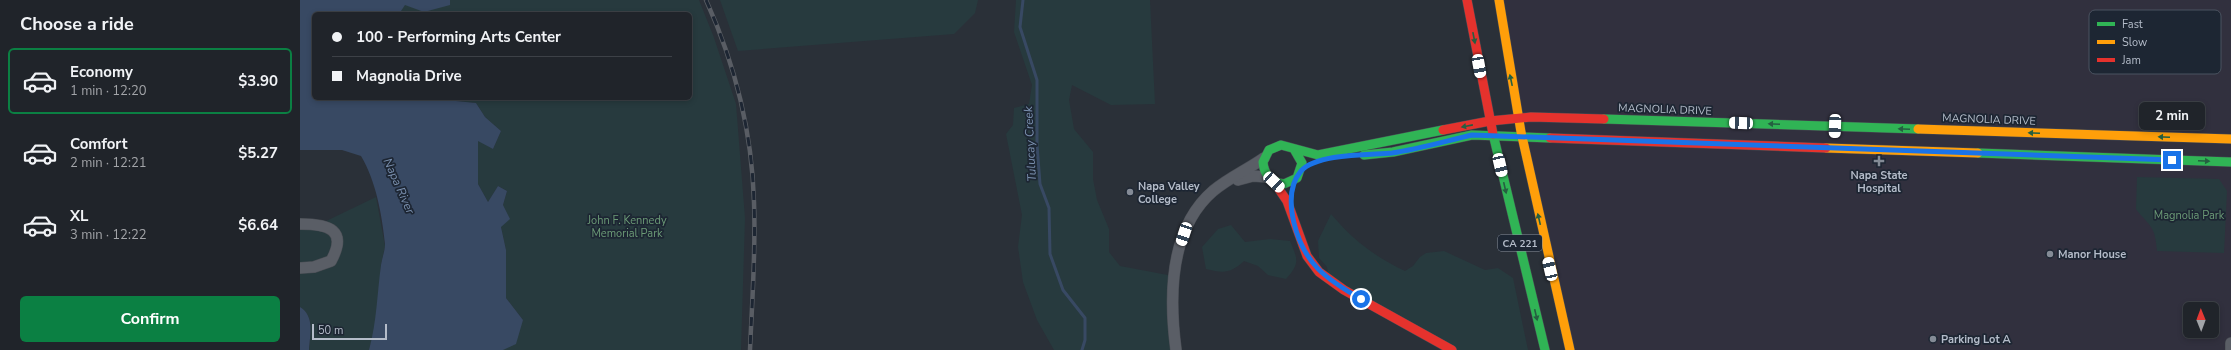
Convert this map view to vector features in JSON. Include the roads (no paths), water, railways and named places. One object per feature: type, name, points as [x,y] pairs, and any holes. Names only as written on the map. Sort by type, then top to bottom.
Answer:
[{"type":"street","name":"CA 221","points":[[1467,0],[1493,137],[1545,350]]},
{"type":"street","name":"CA 221","points":[[1499,0],[1509,69],[1522,137],[1570,350]]},
{"type":"street","name":"MAGNOLIA DRIVE","points":[[1264,158],[1270,149],[1278,146],[1286,146],[1305,154],[1318,155],[1490,121],[1519,118],[1580,129],[1835,138],[2231,162]]},
{"type":"street","name":"MAGNOLIA DRIVE","points":[[1270,180],[1284,184],[1313,164],[1322,161],[1354,155],[1393,152],[1472,135],[1522,137],[1580,129],[1835,138],[2231,139]]},
{"type":"street","points":[[1292,216],[1291,196],[1293,186],[1299,174],[1301,157],[1294,149]]},
{"type":"street","points":[[1264,158],[1263,168],[1270,180],[1286,198],[1301,245],[1313,265],[1322,274],[1349,292],[1452,350]]},
{"type":"street","points":[[1176,350],[1172,307],[1173,276],[1178,253],[1192,216],[1205,198],[1235,174],[1248,169],[1264,158]]},
{"type":"street","points":[[1221,186],[1248,176],[1270,180]]},
{"type":"street","points":[[300,224],[320,224],[336,232],[338,239],[338,249],[331,261],[314,267],[300,268]]},
{"type":"street","points":[[2231,343],[2231,350]]},
{"type":"water","name":"Napa River","points":[[300,0],[450,0],[450,5],[424,12],[405,5],[400,12],[312,12],[312,100],[455,100],[476,103],[485,117],[501,131],[493,149],[478,141],[478,184],[488,202],[498,186],[507,191],[503,205],[510,219],[501,227],[506,250],[506,298],[523,320],[516,344],[503,350],[369,350],[374,329],[381,265],[385,247],[380,210],[371,176],[361,156],[342,150],[300,150]]},
{"type":"water","points":[[300,307],[308,315],[310,321],[311,332],[309,350],[300,350]]},
{"type":"waterway","name":"Tulucay Creek","points":[[1023,0],[1020,27],[1037,80],[1037,145],[1040,184],[1049,208],[1050,254],[1063,290],[1085,318],[1085,340],[1082,350]]},
{"type":"railway","points":[[706,0],[733,74],[746,124],[750,150],[754,202],[754,276],[750,350]]},
{"type":"place","name":"Napa State Hospital","points":[[1879,161]]},
{"type":"place","name":"Napa Valley College","points":[[1130,192]]},
{"type":"place","name":"Manor House","points":[[2050,254]]},
{"type":"place","name":"Parking Lot A","points":[[1933,339]]},
{"type":"park label","name":"Magnolia Park","points":[[2189,215]]},
{"type":"park label","name":"John F. Kennedy Memorial Park","points":[[627,226]]}]
